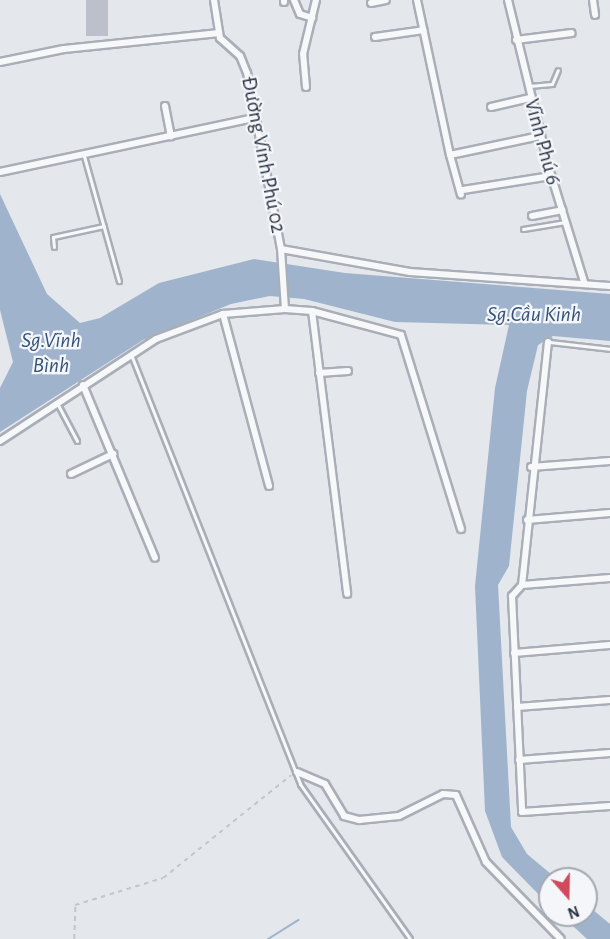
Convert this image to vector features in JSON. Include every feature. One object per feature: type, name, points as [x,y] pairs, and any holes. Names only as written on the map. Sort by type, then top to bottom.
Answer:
[{"type":"street","points":[[0,62],[64,49],[219,33],[214,0]]},
{"type":"street","points":[[294,0],[300,14],[312,18]]},
{"type":"street","points":[[306,87],[303,54],[316,0]]},
{"type":"street","points":[[371,3],[386,0]]},
{"type":"street","points":[[417,0],[450,155],[462,193],[551,177]]},
{"type":"street","name":"Vĩnh Phú 6","points":[[508,0],[527,86],[551,177],[584,282]]},
{"type":"street","points":[[593,0],[595,15]]},
{"type":"street","points":[[375,37],[424,30]]},
{"type":"street","name":"Đường Vĩnh Phú 02","points":[[219,33],[245,65],[253,118],[282,252],[285,309]]},
{"type":"street","points":[[516,40],[572,33]]},
{"type":"street","points":[[491,107],[530,98]]},
{"type":"street","points":[[165,106],[171,136]]},
{"type":"street","points":[[0,172],[253,118]]},
{"type":"street","points":[[450,155],[540,136]]},
{"type":"street","points":[[532,216],[562,210]]},
{"type":"street","points":[[282,252],[410,272],[584,282],[610,286]]},
{"type":"street","points":[[0,441],[56,402],[132,357],[156,339],[223,314],[285,309],[312,311],[401,335],[461,529]]},
{"type":"street","points":[[312,311],[347,594]]},
{"type":"street","points":[[223,314],[269,486]]},
{"type":"street","points":[[548,342],[531,467],[522,585],[512,596],[522,812],[610,806]]},
{"type":"street","points":[[319,373],[348,372]]},
{"type":"street","points":[[83,385],[155,558]]},
{"type":"street","points":[[71,474],[113,454]]},
{"type":"street","points":[[531,467],[610,461]]},
{"type":"street","points":[[527,520],[610,513]]},
{"type":"street","points":[[522,585],[610,578]]},
{"type":"street","points":[[514,653],[610,645]]},
{"type":"street","points":[[517,707],[610,700]]},
{"type":"street","points":[[519,760],[610,753]]},
{"type":"street","points":[[297,772],[325,784],[344,816],[359,820],[399,816],[443,794],[456,795],[486,862],[561,939]]},
{"type":"lane","points":[[527,86],[552,84],[558,70]]},
{"type":"lane","points":[[84,154],[119,281]]},
{"type":"lane","points":[[523,229],[565,222]]},
{"type":"lane","points":[[54,247],[53,237],[104,226]]},
{"type":"lane","points":[[548,342],[610,349]]},
{"type":"lane","points":[[132,357],[303,789],[410,939]]},
{"type":"lane","points":[[56,402],[77,441]]},
{"type":"path","points":[[74,939],[75,905],[163,878],[297,772]]},
{"type":"water","points":[[0,194],[47,294],[80,323],[100,318],[159,283],[254,259],[345,273],[610,294],[610,341],[553,336],[538,345],[527,391],[509,566],[498,585],[511,827],[527,854],[543,867],[538,867],[538,894],[502,857],[485,811],[475,586],[495,388],[509,325],[395,322],[304,299],[270,296],[231,304],[143,340],[0,432],[0,388],[13,362],[0,310]]},
{"type":"water","points":[[598,914],[610,924],[610,939],[587,939],[574,927],[598,927]]},
{"type":"building","points":[[86,0],[108,0],[108,36],[86,36]]},
{"type":"waterway","points":[[268,939],[298,920]]},
{"type":"water label","name":"Sg.Cầu Kinh","points":[[534,315]]},
{"type":"water label","name":"Sg.Vĩnh Bình","points":[[51,352]]}]
